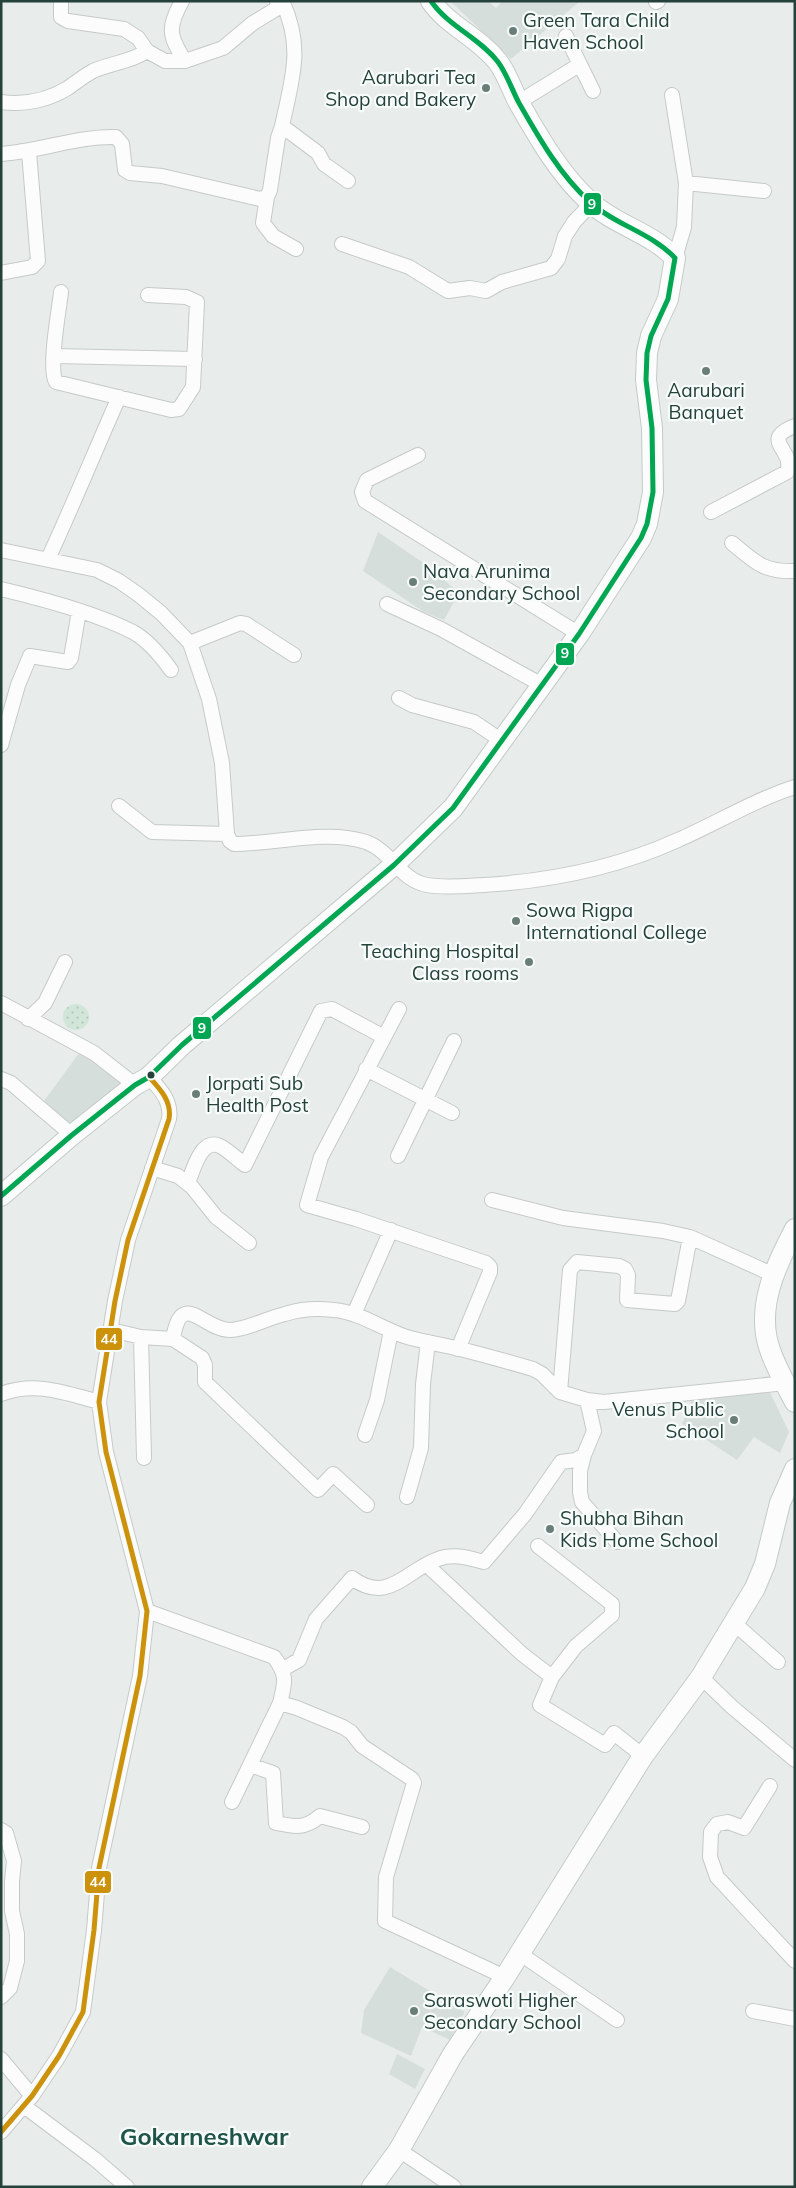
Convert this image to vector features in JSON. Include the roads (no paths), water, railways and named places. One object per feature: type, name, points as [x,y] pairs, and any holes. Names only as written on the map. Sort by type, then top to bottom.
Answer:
[{"type":"main road","points":[[1,1196],[72,1135],[142,1081],[394,865],[453,808],[578,634],[640,538],[647,524],[653,492],[652,428],[646,380],[647,359],[651,336],[668,299],[676,258],[663,245],[591,204],[574,187],[540,141],[500,64],[490,52],[431,1]]},
{"type":"main road","points":[[795,1229],[774,1275],[766,1306],[766,1334],[770,1349],[795,1402]]},
{"type":"main road","points":[[372,2187],[399,2150],[453,2054],[505,1977],[642,1756],[701,1677],[734,1623],[761,1576],[780,1503],[795,1469]]},
{"type":"street","points":[[60,1],[61,17],[68,20],[124,28],[138,38],[147,51],[165,61],[185,61],[223,48],[253,23],[276,9],[280,1]]},
{"type":"street","points":[[182,1],[170,30],[174,44],[185,61]]},
{"type":"street","points":[[280,1],[290,19],[294,34],[295,67],[278,138],[263,222],[273,236],[296,249]]},
{"type":"street","points":[[566,36],[593,91]]},
{"type":"street","points":[[1,102],[16,104],[46,98],[95,71],[137,58],[147,51]]},
{"type":"street","points":[[519,102],[580,65]]},
{"type":"street","points":[[672,95],[686,183],[684,227],[676,258]]},
{"type":"street","points":[[282,126],[318,153],[324,164],[348,181]]},
{"type":"street","points":[[1,154],[29,152],[99,137],[116,138],[122,144],[125,170],[130,174],[162,176],[260,199],[266,197]]},
{"type":"street","points":[[1,273],[32,267],[38,261],[29,152]]},
{"type":"street","points":[[686,183],[764,191]]},
{"type":"street","points":[[342,244],[409,267],[448,291],[470,288],[486,291],[502,282],[551,268],[558,259],[565,236],[574,222],[591,204]]},
{"type":"street","points":[[61,292],[54,356],[53,377],[56,382],[171,410],[179,409],[192,387],[197,302],[186,297],[148,295]]},
{"type":"street","points":[[54,356],[195,359]]},
{"type":"street","points":[[48,559],[84,482],[89,465],[119,397]]},
{"type":"street","points":[[712,512],[787,472],[788,460],[778,436],[781,432],[795,426]]},
{"type":"street","points":[[418,455],[367,480],[362,492],[365,501],[578,634]]},
{"type":"street","points":[[732,543],[760,566],[774,570],[795,571]]},
{"type":"street","points":[[1,550],[97,570],[119,581],[161,613],[190,643],[208,700],[222,763],[227,834],[234,844],[301,838],[344,839],[366,842],[383,851],[394,865],[416,881],[427,885],[460,886],[530,882],[576,874],[646,853],[678,840],[723,817],[795,787]]},
{"type":"street","points":[[1,588],[80,611],[134,633],[159,653],[171,670]]},
{"type":"street","points":[[387,604],[441,629],[542,685]]},
{"type":"street","points":[[1,745],[18,684],[30,656],[68,662],[71,658],[80,611]]},
{"type":"street","points":[[190,643],[240,623],[246,624],[294,655]]},
{"type":"street","points":[[399,698],[412,705],[474,722],[502,741]]},
{"type":"street","points":[[119,806],[152,832],[227,834]]},
{"type":"street","points":[[28,1019],[45,1003],[65,962]]},
{"type":"street","points":[[1,1004],[94,1053],[163,1093],[170,1110],[128,1240],[99,1402],[106,1452],[147,1611],[140,1676],[99,1868],[94,1930],[83,2012],[59,2056],[28,2101],[1,2132]]},
{"type":"street","points":[[188,1183],[203,1150],[210,1145],[218,1145],[245,1165],[321,1011],[332,1009],[384,1036]]},
{"type":"street","points":[[399,1009],[321,1157],[307,1205],[391,1230],[486,1263],[490,1267],[490,1272],[458,1348]]},
{"type":"street","points":[[398,1156],[454,1041]]},
{"type":"street","points":[[366,1069],[452,1112]]},
{"type":"street","points":[[1,1079],[11,1083],[72,1135]]},
{"type":"street","points":[[152,1168],[178,1176],[188,1183],[216,1218],[249,1243]]},
{"type":"street","points":[[492,1200],[564,1218],[663,1230],[690,1237],[774,1275]]},
{"type":"street","points":[[354,1314],[391,1230]]},
{"type":"street","points":[[560,1392],[570,1270],[573,1265],[577,1262],[619,1266],[625,1269],[628,1275],[627,1300],[675,1304],[678,1301],[690,1237]]},
{"type":"street","points":[[173,1339],[179,1317],[185,1313],[196,1314],[217,1327],[228,1330],[240,1329],[299,1310],[335,1310],[354,1314],[391,1331],[533,1369],[542,1374],[560,1392],[587,1400],[627,1400],[784,1382]]},
{"type":"street","points":[[111,1330],[141,1337],[173,1339],[202,1358],[205,1364],[205,1382],[318,1490],[333,1474],[367,1505]]},
{"type":"street","points":[[365,1435],[376,1400],[391,1331]]},
{"type":"street","points":[[141,1337],[144,1458]]},
{"type":"street","points":[[407,1497],[421,1448],[423,1384],[428,1342]]},
{"type":"street","points":[[1,1394],[18,1387],[45,1389],[99,1402]]},
{"type":"street","points":[[587,1400],[594,1431],[584,1454],[580,1483],[582,1502],[617,1542]]},
{"type":"street","points":[[283,1669],[299,1660],[316,1619],[352,1578],[362,1586],[372,1589],[390,1587],[439,1559],[458,1556],[484,1562],[525,1514],[561,1462],[576,1460],[584,1454]]},
{"type":"street","points":[[538,1546],[612,1604],[613,1610],[612,1615],[576,1646],[552,1677],[540,1705],[605,1745],[614,1733],[642,1756]]},
{"type":"street","points":[[427,1565],[522,1654],[552,1677]]},
{"type":"street","points":[[147,1611],[260,1651],[274,1657],[283,1669],[286,1680],[280,1703],[232,1802]]},
{"type":"street","points":[[734,1623],[778,1662]]},
{"type":"street","points":[[701,1677],[732,1707],[795,1760]]},
{"type":"street","points":[[280,1703],[343,1727],[351,1732],[362,1746],[402,1771],[414,1783],[386,1877],[385,1921],[505,1977]]},
{"type":"street","points":[[250,1765],[273,1773],[276,1823],[304,1827],[310,1825],[320,1816],[362,1827]]},
{"type":"street","points":[[770,1786],[744,1828],[728,1822],[717,1824],[711,1832],[710,1857],[717,1877],[795,1961]]},
{"type":"street","points":[[1,1830],[6,1833],[14,1861],[12,1911],[17,1934],[17,1961],[10,1988],[1,1997]]},
{"type":"street","points":[[519,1953],[617,2020]]},
{"type":"street","points":[[753,2011],[795,2019]]},
{"type":"street","points":[[1,2059],[28,2101],[127,2187]]},
{"type":"street","points":[[399,2150],[454,2187]]},
{"type":"place","name":"Green Tara Child Haven School","points":[[513,31]]},
{"type":"place","name":"Aarubari Tea Shop and Bakery","points":[[486,88]]},
{"type":"place","name":"Aarubari Banquet","points":[[706,371]]},
{"type":"place","name":"Nava Arunima Secondary School","points":[[413,582]]},
{"type":"place","name":"Sowa Rigpa International College","points":[[516,921]]},
{"type":"place","name":"Teaching Hospital Class rooms","points":[[529,962]]},
{"type":"place","name":"Jorpati Sub Health Post","points":[[196,1094]]},
{"type":"place","name":"Venus Public School","points":[[734,1420]]},
{"type":"place","name":"Shubha Bihan Kids Home School","points":[[550,1529]]},
{"type":"place","name":"Saraswoti Higher Secondary School","points":[[414,2011]]},
{"type":"district","name":"Gokarneshwar","points":[[204,2136]]}]
